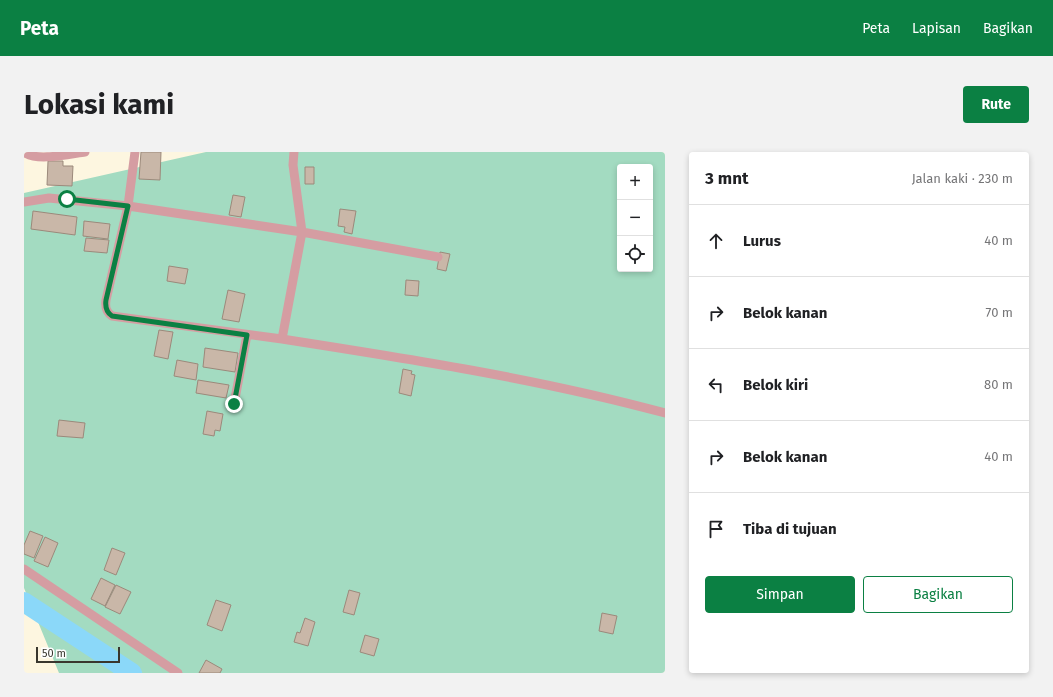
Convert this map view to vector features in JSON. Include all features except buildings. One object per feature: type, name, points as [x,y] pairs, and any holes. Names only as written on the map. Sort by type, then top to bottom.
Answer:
[{"type":"street","points":[[24,152],[31,156],[40,157],[85,152]]},
{"type":"street","points":[[135,152],[128,206],[105,306],[108,313],[112,316],[402,357],[500,376],[665,413]]},
{"type":"street","points":[[282,339],[302,232],[293,165],[294,152]]},
{"type":"street","points":[[24,202],[55,199],[128,206],[302,232],[438,257]]},
{"type":"street","points":[[234,404],[247,335]]},
{"type":"street","points":[[24,569],[178,673]]},
{"type":"green space","points":[[206,152],[665,152],[665,673],[59,673],[24,588],[24,193]]},
{"type":"waterway","points":[[24,602],[132,673]]},
{"type":"route","points":[[67,199],[128,206],[106,300],[105,306],[108,313],[112,316],[247,335],[234,404]]}]
